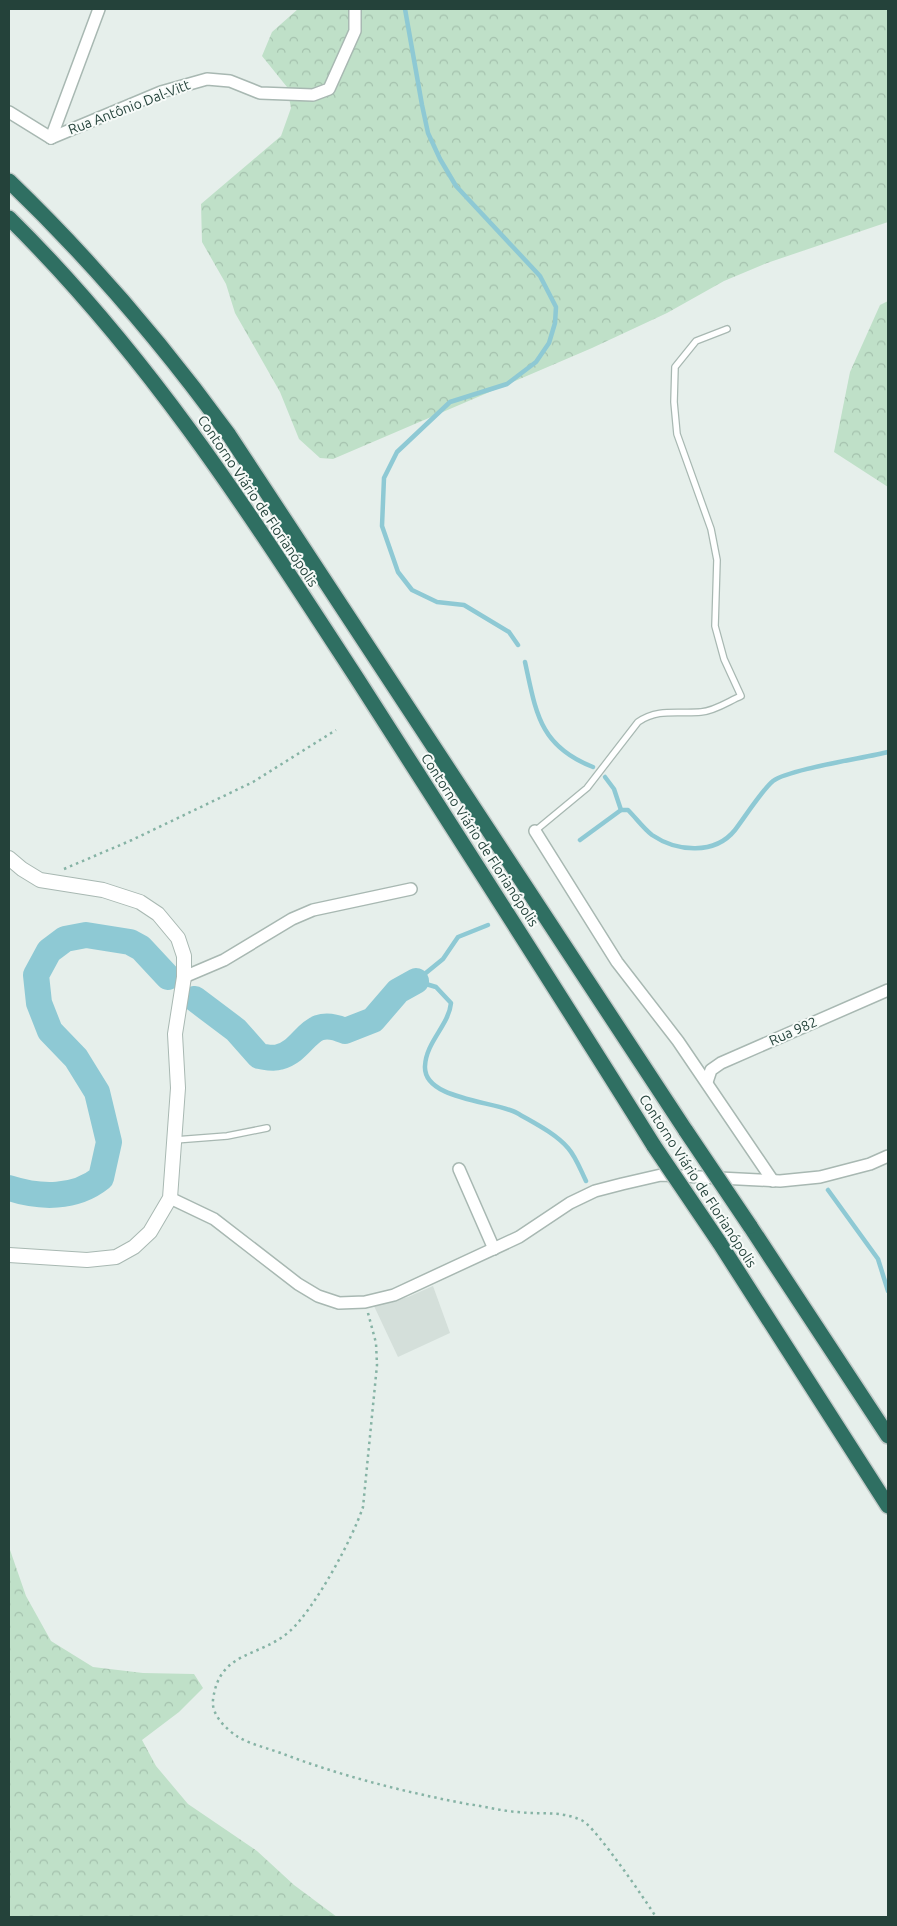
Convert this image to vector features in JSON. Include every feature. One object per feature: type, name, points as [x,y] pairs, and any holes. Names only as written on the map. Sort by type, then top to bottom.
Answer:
[{"type":"highway","name":"Contorno Viário de Florianópolis","points":[[9,180],[112,287],[174,362],[224,429],[303,546],[686,1132],[888,1436]]},
{"type":"highway","name":"Contorno Viário de Florianópolis","points":[[9,218],[59,269],[116,334],[207,451],[522,936],[654,1146],[719,1242],[888,1506]]},
{"type":"street","points":[[9,112],[51,138],[99,9]]},
{"type":"street","name":"Rua Antônio Dal-Vitt","points":[[51,138],[161,92],[207,79],[230,81],[260,93],[313,95],[329,89],[356,31],[355,9]]},
{"type":"street","points":[[535,831],[617,962],[707,1082],[773,1181]]},
{"type":"street","points":[[9,858],[40,880],[104,890],[140,902],[158,914],[178,938],[184,956],[184,977],[175,1034],[178,1088],[176,1140],[170,1198],[150,1232],[134,1247],[116,1257],[87,1260],[9,1255]]},
{"type":"street","points":[[184,977],[224,960],[292,919],[313,910],[411,889]]},
{"type":"street","name":"Rua 982","points":[[707,1082],[711,1070],[721,1063],[888,990]]},
{"type":"street","points":[[170,1198],[214,1219],[298,1284],[318,1296],[339,1303],[366,1302],[394,1294],[494,1249],[519,1237],[570,1203],[595,1192],[622,1184],[661,1175],[773,1181],[820,1177],[870,1164],[888,1156]]},
{"type":"street","points":[[459,1169],[494,1249]]},
{"type":"lane","points":[[535,831],[587,788],[638,722],[646,717],[674,711],[702,712],[741,696],[724,659],[715,626],[718,560],[711,529],[677,434],[674,402],[675,366],[696,341],[727,329]]},
{"type":"lane","points":[[176,1140],[227,1136],[268,1128]]},
{"type":"path","points":[[40,880],[132,840],[252,782],[336,730]]},
{"type":"path","points":[[366,1302],[376,1343],[377,1364],[363,1507],[356,1529],[305,1614],[290,1631],[273,1644],[230,1662],[218,1681],[212,1702],[221,1723],[239,1737],[337,1774],[436,1798],[518,1812],[564,1813],[585,1822],[644,1897],[656,1917]]},
{"type":"shaded area","points":[[433,1286],[450,1333],[398,1357],[374,1306],[408,1297]]},
{"type":"green space","points":[[298,9],[888,9],[888,222],[767,263],[724,281],[667,313],[592,348],[333,459],[320,458],[299,439],[280,392],[235,313],[226,284],[202,242],[201,204],[281,136],[291,108],[287,87],[262,56],[272,32]]},
{"type":"green space","points":[[888,301],[888,487],[834,452],[850,372],[880,305]]},
{"type":"green space","points":[[9,1547],[26,1596],[51,1641],[93,1667],[143,1673],[194,1674],[203,1688],[179,1712],[142,1740],[156,1766],[188,1804],[257,1851],[294,1885],[337,1917],[9,1917]]},
{"type":"waterway","points":[[405,9],[428,133],[440,159],[456,186],[540,276],[556,307],[555,323],[549,343],[536,362],[507,384],[450,402],[397,452],[384,478],[382,526],[398,572],[412,590],[437,602],[464,605],[509,632],[518,645]]},
{"type":"waterway","points":[[525,662],[537,712],[551,738],[561,749],[575,759],[593,767]]},
{"type":"waterway","points":[[580,840],[621,810],[628,810],[652,835],[662,841],[684,847],[707,847],[727,838],[773,781],[794,772],[888,752]]},
{"type":"waterway","points":[[605,777],[614,789],[621,810]]},
{"type":"waterway","points":[[416,981],[443,959],[458,937],[488,925]]},
{"type":"waterway","points":[[9,1188],[33,1194],[57,1195],[80,1190],[91,1185],[101,1178],[109,1142],[97,1092],[76,1058],[50,1031],[39,1003],[36,975],[49,951],[65,939],[86,935],[130,942],[141,948],[168,977]]},
{"type":"waterway","points":[[416,981],[436,987],[451,1003],[446,1019],[426,1057],[425,1066],[428,1077],[436,1086],[448,1093],[507,1109],[544,1129],[568,1148],[586,1181]]},
{"type":"waterway","points":[[195,999],[236,1030],[259,1056],[274,1058],[289,1053],[315,1030],[323,1027],[332,1027],[345,1031],[373,1020],[398,991],[416,981]]},
{"type":"waterway","points":[[828,1190],[878,1259],[888,1291]]}]
